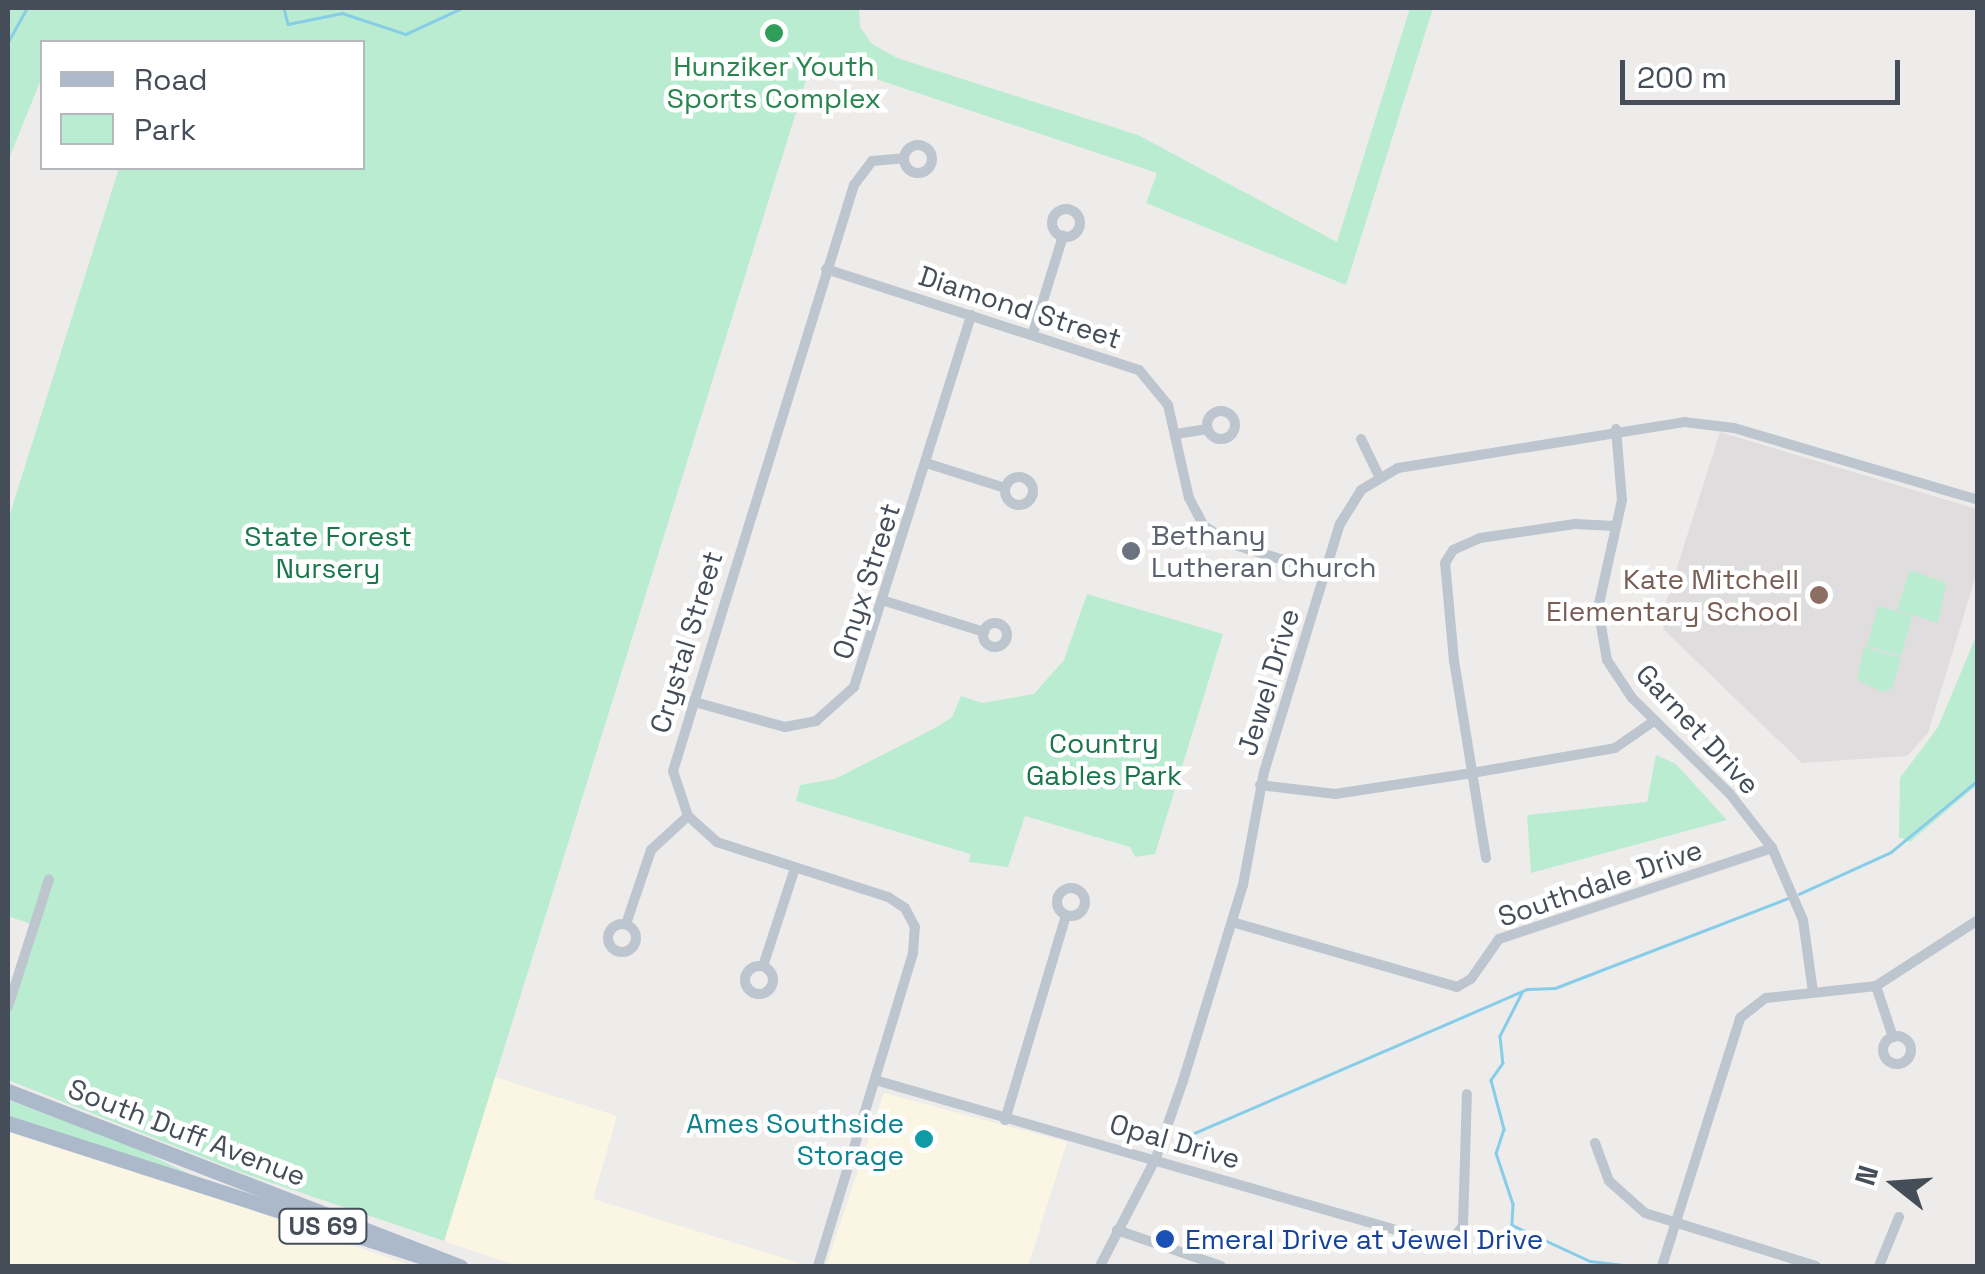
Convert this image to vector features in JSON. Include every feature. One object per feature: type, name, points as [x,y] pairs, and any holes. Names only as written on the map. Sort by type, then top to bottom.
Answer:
[{"type":"main road","name":"South Duff Avenue","points":[[8,1091],[460,1266]]},
{"type":"main road","name":"South Duff Avenue","points":[[8,1123],[396,1252],[460,1266]]},
{"type":"street","name":"Crystal Street","points":[[688,816],[674,771],[691,701],[826,269],[858,174],[880,158],[904,158]]},
{"type":"street","points":[[1033,333],[1063,236]]},
{"type":"street","name":"Diamond Street","points":[[826,269],[1139,370],[1161,389],[1176,434],[1189,498],[1204,526],[1232,544],[1325,573]]},
{"type":"street","name":"Onyx Street","points":[[691,701],[768,726],[816,720],[854,687],[971,314]]},
{"type":"street","points":[[1362,439],[1379,476],[1616,428],[1664,422],[1734,428],[1978,500]]},
{"type":"street","points":[[1176,434],[1208,428]]},
{"type":"street","name":"Garnet Drive","points":[[1616,428],[1622,489],[1600,592],[1602,640],[1618,679],[1730,794],[1772,848],[1789,880],[1802,920],[1813,992]]},
{"type":"street","points":[[926,463],[1006,488]]},
{"type":"street","name":"Jewel Drive","points":[[1100,1266],[1156,1158],[1232,922],[1260,786],[1348,505],[1379,476]]},
{"type":"street","points":[[1486,858],[1445,562],[1453,550],[1480,538],[1575,524],[1616,526]]},
{"type":"street","points":[[884,601],[984,632]]},
{"type":"street","points":[[1260,786],[1334,794],[1472,773],[1615,748],[1654,720]]},
{"type":"street","points":[[626,924],[652,850],[688,816],[718,842],[888,897],[912,917],[916,940],[818,1266]]},
{"type":"street","name":"Southdale Drive","points":[[1232,922],[1457,987],[1471,979],[1499,939],[1772,848]]},
{"type":"street","points":[[763,966],[794,868]]},
{"type":"street","points":[[8,1007],[48,879]]},
{"type":"street","points":[[1005,1120],[1066,916]]},
{"type":"street","points":[[1662,1266],[1740,1018],[1766,998],[1876,986],[1978,920]]},
{"type":"street","points":[[1876,986],[1893,1037]]},
{"type":"street","name":"Opal Drive","points":[[875,1080],[1005,1120],[1156,1158],[1435,1244],[1458,1238],[1468,1094]]},
{"type":"street","points":[[1595,1142],[1609,1180],[1625,1200],[1675,1223],[1816,1266]]},
{"type":"street","points":[[1880,1266],[1900,1217]]},
{"type":"street","points":[[1117,1230],[1221,1266]]},
{"type":"shaded area","name":"Kate Mitchell Elementary School","points":[[1720,432],[1977,509],[1977,572],[1928,733],[1907,756],[1802,763],[1664,630],[1661,618]]},
{"type":"shaded area","points":[[495,1077],[617,1116],[593,1199],[809,1266],[518,1266],[444,1241]]},
{"type":"shaded area","points":[[884,1093],[1067,1142],[1028,1266],[826,1266]]},
{"type":"shaded area","points":[[8,1132],[231,1203],[412,1266],[8,1266]]},
{"type":"green space","name":"State Forest Nursery","points":[[8,8],[859,8],[860,27],[872,44],[897,58],[1138,135],[1337,242],[1410,8],[1433,8],[1346,285],[1146,203],[1157,173],[813,58],[444,1241],[240,1172],[8,1080],[8,1019],[39,927],[8,916],[8,520],[118,170],[365,170],[365,40],[40,40],[40,82],[8,161]]},
{"type":"green space","points":[[1910,570],[1946,583],[1938,623],[1897,610]]},
{"type":"green space","name":"Country Gables Park","points":[[1087,594],[1223,634],[1155,854],[1135,857],[1130,847],[1025,816],[1008,867],[969,862],[970,854],[796,801],[800,785],[835,779],[937,727],[952,717],[961,696],[982,703],[1034,694],[1064,660]]},
{"type":"green space","points":[[1878,606],[1912,616],[1901,656],[1867,646]]},
{"type":"green space","points":[[1977,634],[1977,785],[1910,842],[1899,837],[1900,778],[1938,727]]},
{"type":"green space","points":[[1864,647],[1901,658],[1892,688],[1883,692],[1857,680]]},
{"type":"green space","points":[[1656,755],[1676,764],[1727,820],[1531,873],[1527,815],[1647,802]]},
{"type":"green space","points":[[8,1100],[121,1141],[200,1179],[8,1116]]},
{"type":"waterway","points":[[8,42],[27,8]]},
{"type":"waterway","points":[[115,8],[140,8]]},
{"type":"waterway","points":[[284,8],[288,24],[342,13],[406,34],[462,8]]},
{"type":"waterway","points":[[1799,894],[1891,852],[1978,780]]},
{"type":"waterway","points":[[1176,1141],[1528,989],[1555,988],[1791,897]]},
{"type":"waterway","points":[[1522,993],[1500,1036],[1503,1063],[1491,1080],[1504,1129],[1496,1153],[1513,1204],[1512,1225],[1590,1261],[1631,1266]]},
{"type":"place","name":"Hunziker Youth Sports Complex","points":[[774,33]]},
{"type":"place","name":"Bethany Lutheran Church","points":[[1131,551]]},
{"type":"place","name":"Kate Mitchell Elementary School","points":[[1819,595]]},
{"type":"place","name":"Ames Southside Storage","points":[[924,1139]]},
{"type":"place","name":"Emeral Drive at Jewel Drive","points":[[1165,1239]]}]
